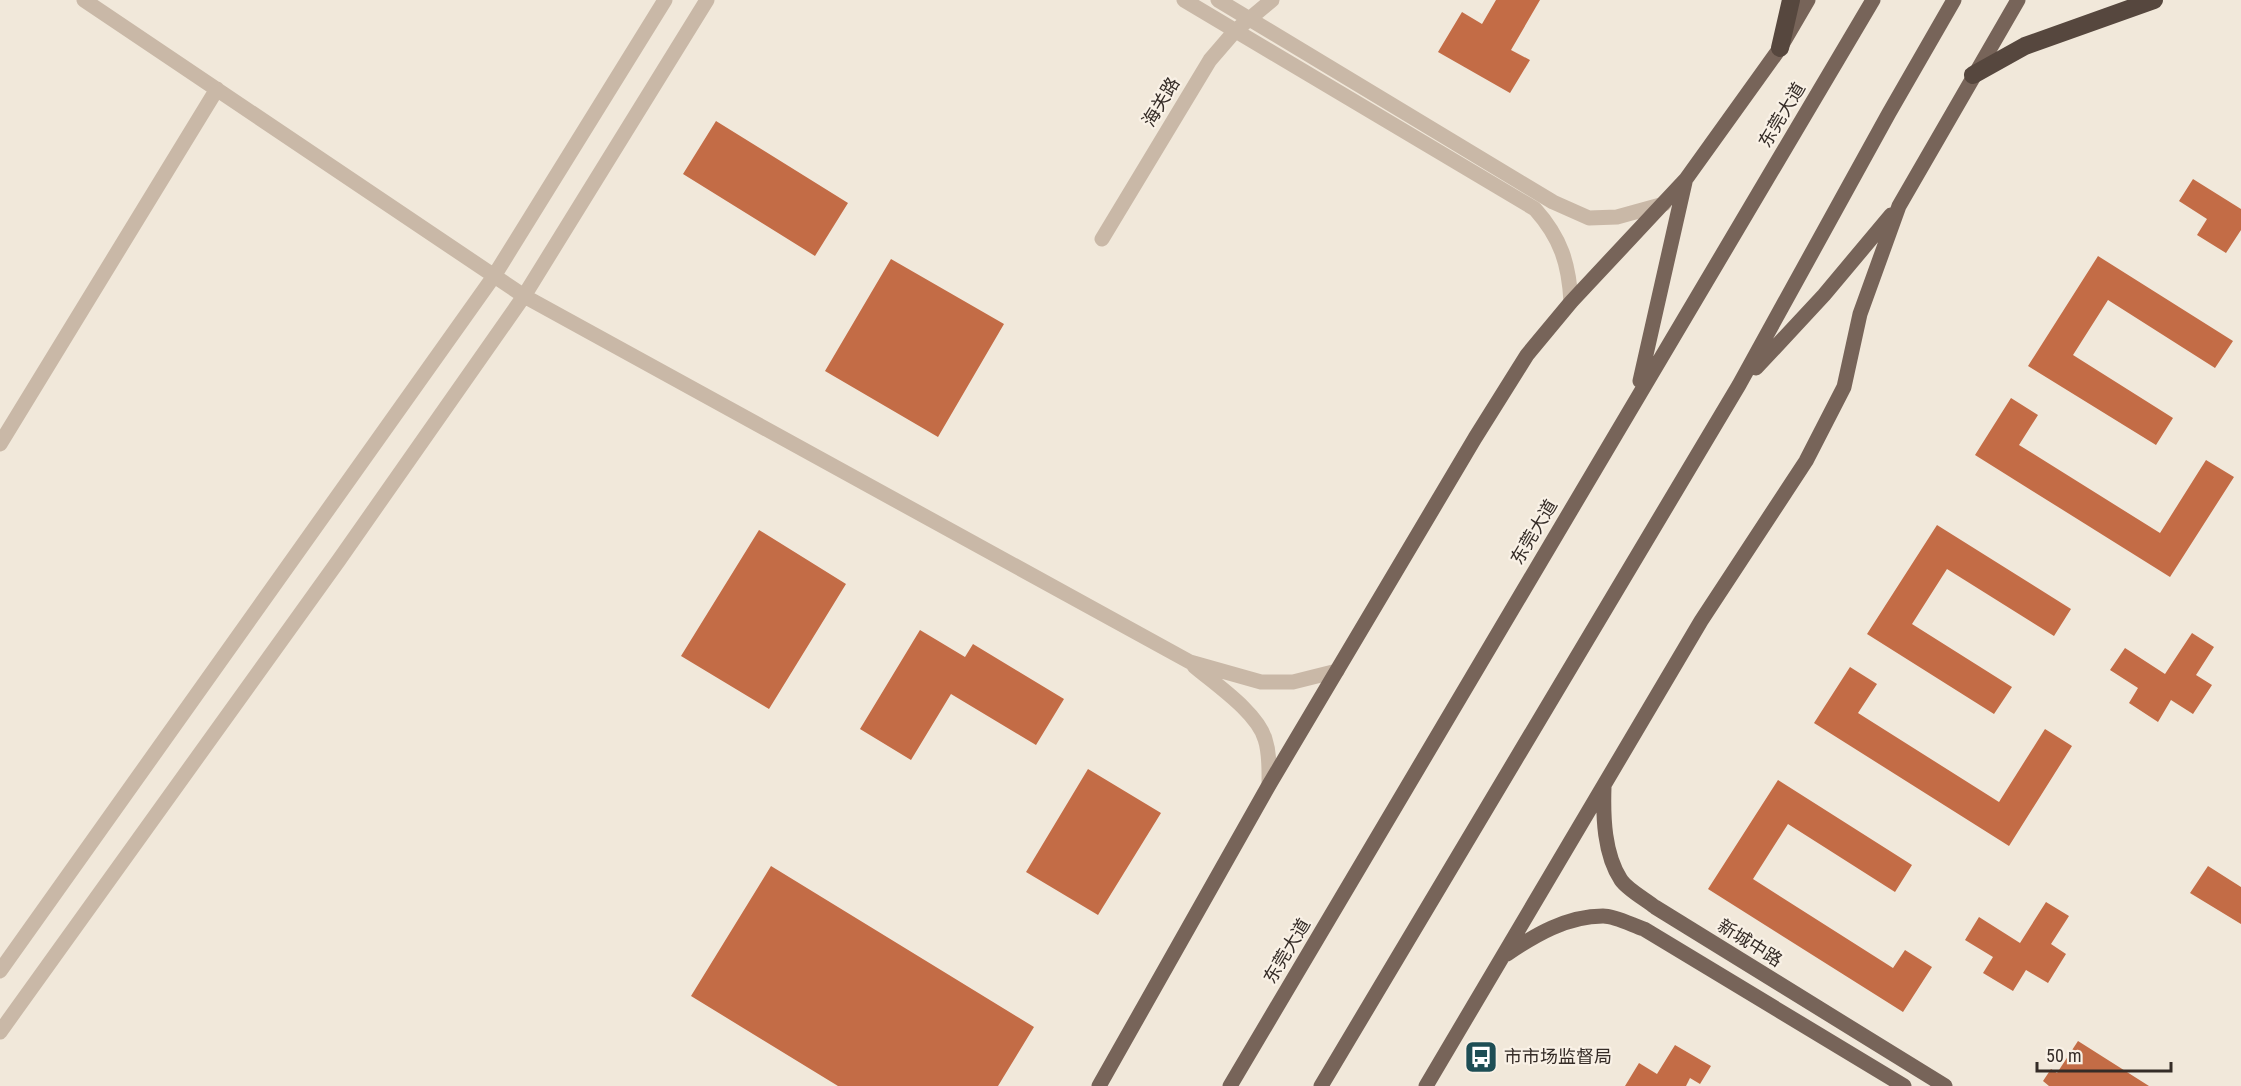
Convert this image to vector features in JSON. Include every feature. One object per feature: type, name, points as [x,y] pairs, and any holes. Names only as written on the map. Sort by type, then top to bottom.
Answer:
[{"type":"highway","points":[[1780,48],[1791,0]]},
{"type":"highway","points":[[1973,75],[2025,46],[2154,0]]},
{"type":"main road","points":[[1100,1086],[1269,785],[1522,364],[1570,302],[1686,179],[1780,48],[1808,0]]},
{"type":"main road","name":"东莞大道","points":[[1230,1086],[1873,0]]},
{"type":"main road","points":[[1321,1086],[1740,385],[1889,112],[1954,0]]},
{"type":"main road","points":[[1426,1086],[1701,621],[1811,451],[1844,387],[1860,314],[1899,206],[2018,0]]},
{"type":"main road","points":[[1637,396],[1686,179]]},
{"type":"main road","points":[[1740,385],[1824,295],[1899,206]]},
{"type":"main road","name":"新城中路","points":[[1604,785],[1603,817],[1609,848],[1622,881],[1655,907],[1945,1086]]},
{"type":"main road","points":[[1504,956],[1540,932],[1567,922],[1604,916],[1624,922],[1644,929],[1904,1086]]},
{"type":"street","points":[[84,0],[524,296],[1190,662],[1248,712],[1264,736],[1269,756],[1269,785]]},
{"type":"street","points":[[0,970],[494,276],[665,0]]},
{"type":"street","points":[[0,1032],[524,296],[707,0]]},
{"type":"street","points":[[1184,0],[1535,209],[1551,227],[1561,245],[1569,272],[1570,302]]},
{"type":"street","points":[[1218,0],[1552,202],[1589,218],[1617,217],[1664,204]]},
{"type":"street","name":"海关路","points":[[1102,239],[1210,60],[1235,31],[1272,0]]},
{"type":"street","points":[[0,444],[217,89]]},
{"type":"street","points":[[1190,662],[1261,682],[1293,682],[1337,671]]},
{"type":"building","points":[[1496,0],[1540,0],[1511,50],[1530,60],[1510,93],[1438,52],[1462,12],[1482,24]]},
{"type":"building","points":[[716,121],[848,203],[815,256],[683,174]]},
{"type":"building","points":[[2193,179],[2241,209],[2241,230],[2226,253],[2197,235],[2207,219],[2179,201]]},
{"type":"building","points":[[2098,256],[2233,341],[2215,368],[2108,300],[2073,355],[2173,418],[2156,445],[2028,366]]},
{"type":"building","points":[[891,259],[1004,324],[938,437],[825,371]]},
{"type":"building","points":[[2011,398],[2038,415],[2019,445],[2160,533],[2206,460],[2234,477],[2170,577],[1975,455]]},
{"type":"building","points":[[1937,525],[2071,609],[2054,636],[1947,569],[1912,624],[2012,687],[1994,714],[1867,634]]},
{"type":"building","points":[[759,530],[846,584],[769,709],[681,656]]},
{"type":"building","points":[[920,630],[965,657],[973,644],[1064,699],[1036,745],[951,694],[911,760],[860,729]]},
{"type":"building","points":[[2192,633],[2214,647],[2196,675],[2212,685],[2193,714],[2171,700],[2158,722],[2129,703],[2138,688],[2110,670],[2125,648],[2165,674]]},
{"type":"building","points":[[1850,667],[1877,684],[1858,713],[1999,802],[2045,729],[2072,746],[2009,846],[1814,723]]},
{"type":"building","points":[[1088,769],[1161,813],[1098,915],[1026,872]]},
{"type":"building","points":[[1778,780],[1912,865],[1895,892],[1788,824],[1753,879],[1893,968],[1905,950],[1932,967],[1903,1012],[1708,889]]},
{"type":"building","points":[[771,866],[1034,1027],[998,1086],[838,1086],[691,996]]},
{"type":"building","points":[[2208,866],[2241,887],[2241,924],[2190,893]]},
{"type":"building","points":[[2046,902],[2069,916],[2051,944],[2066,954],[2048,983],[2026,970],[2013,991],[1983,973],[1993,957],[1965,940],[1979,917],[2020,943]]},
{"type":"building","points":[[2078,1041],[2149,1086],[2049,1086],[2043,1081],[2051,1069],[2057,1073]]},
{"type":"building","points":[[1675,1045],[1711,1066],[1700,1084],[1690,1078],[1686,1086],[1625,1086],[1639,1063],[1657,1074]]},
{"type":"place","name":"市市场监督局","points":[[1481,1057]]}]
